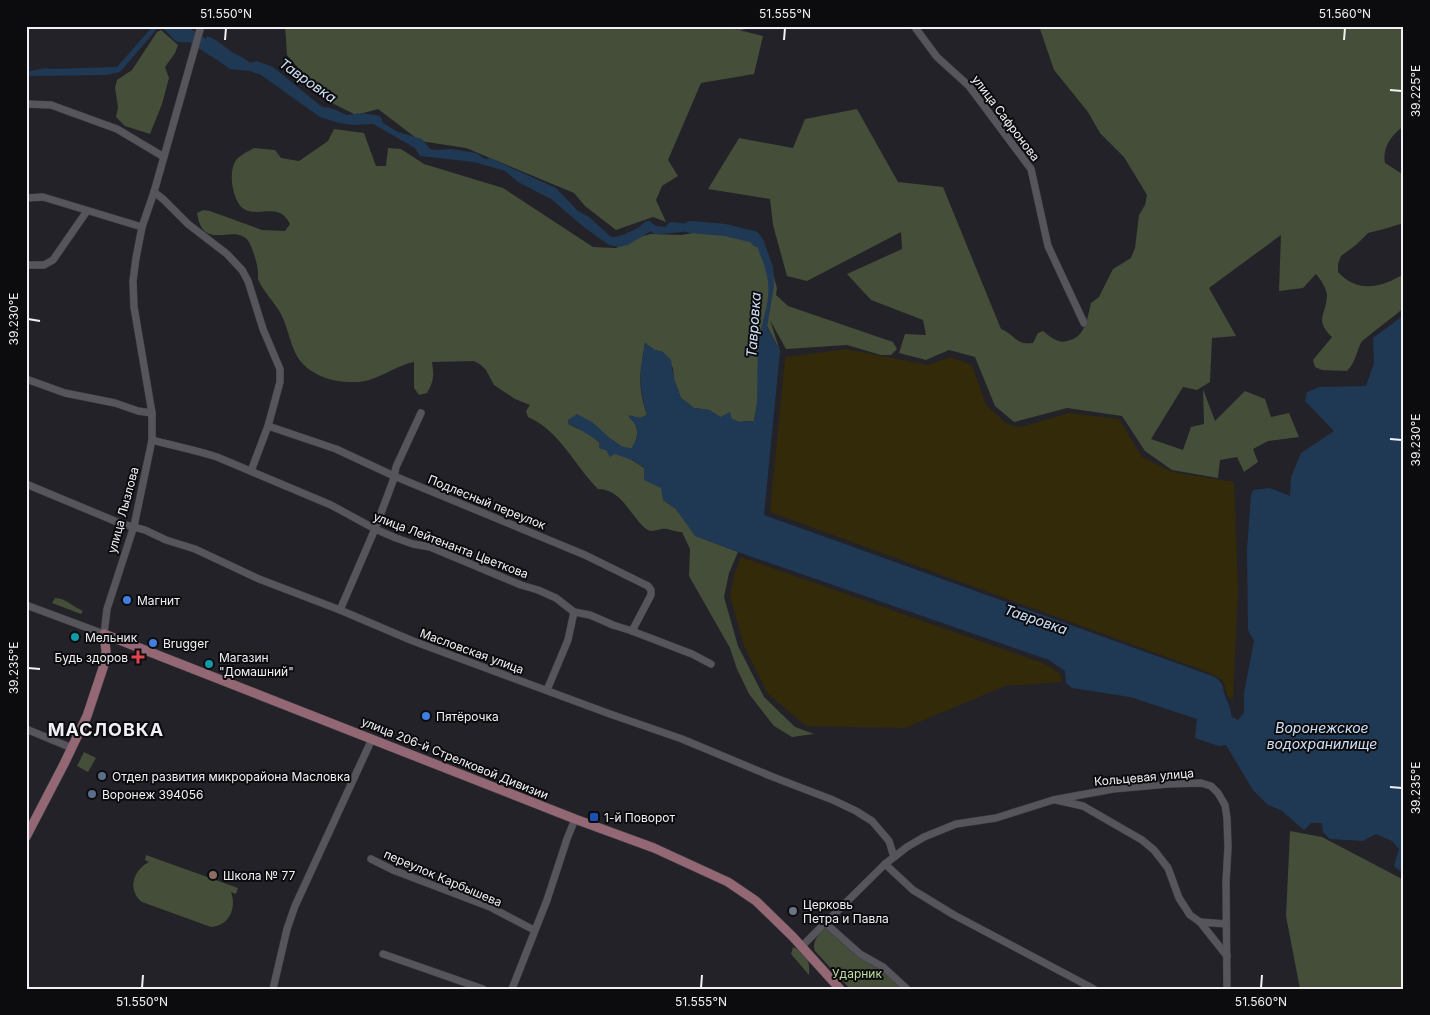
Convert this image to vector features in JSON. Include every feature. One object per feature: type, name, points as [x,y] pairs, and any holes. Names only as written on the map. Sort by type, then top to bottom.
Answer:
[{"type":"main road","name":"улица 206-й Стрелковой Дивизии","points":[[104,634],[575,819],[654,848],[728,882],[756,901],[802,946],[840,989]]},
{"type":"main road","name":"улица Лызлова","points":[[26,837],[87,716],[105,662],[104,634]]},
{"type":"street","name":"улица Лызлова","points":[[104,634],[107,609],[134,526],[152,440],[152,413],[138,336],[133,280],[142,227],[154,192],[201,26]]},
{"type":"street","name":"улица Сафронова","points":[[914,26],[937,57],[969,86],[1031,168],[1048,246],[1084,323]]},
{"type":"street","points":[[26,104],[51,105],[117,129],[164,157]]},
{"type":"street","points":[[154,192],[188,224],[227,254],[242,270],[248,280],[263,329],[280,370],[280,382],[268,426],[251,471]]},
{"type":"street","points":[[26,198],[42,197],[142,227]]},
{"type":"street","points":[[26,265],[44,265],[53,260],[87,211]]},
{"type":"street","points":[[26,379],[66,393],[115,403],[138,412],[152,413]]},
{"type":"street","points":[[340,610],[375,529],[396,467],[421,413]]},
{"type":"street","name":"Подлесный переулок","points":[[268,426],[336,450],[577,552],[648,586],[651,590],[651,595],[632,631]]},
{"type":"street","name":"улица Лейтенанта Цветкова","points":[[152,440],[199,451],[251,471],[331,505],[375,529],[413,544],[430,547],[538,590],[556,598],[574,612],[590,615],[692,654],[711,664]]},
{"type":"street","name":"Масловская улица","points":[[26,484],[122,524],[134,526],[195,549],[259,579],[413,641],[610,714],[682,738],[856,811],[872,821],[889,841],[894,857]]},
{"type":"street","name":"улица 206-й Стрелковой Дивизии","points":[[26,605],[104,634]]},
{"type":"street","points":[[547,690],[568,640],[574,612]]},
{"type":"street","points":[[26,729],[72,748]]},
{"type":"street","points":[[272,989],[287,929],[295,906],[372,739]]},
{"type":"street","name":"Кольцевая улица","points":[[802,946],[884,864],[924,837],[956,824],[996,818],[1053,800],[1113,789],[1201,783],[1211,786],[1218,793],[1225,805],[1228,818],[1227,989]]},
{"type":"street","name":"Кольцевая улица","points":[[1053,800],[1084,806],[1142,840],[1154,850],[1168,868],[1179,898],[1190,915],[1200,922],[1228,958]]},
{"type":"street","points":[[512,989],[547,900],[575,819]]},
{"type":"street","name":"переулок Карбышева","points":[[371,859],[393,870],[490,906],[510,919],[534,930]]},
{"type":"street","points":[[884,864],[913,890],[954,915],[1094,989]]},
{"type":"street","points":[[824,922],[860,954],[883,967],[906,989]]},
{"type":"street","points":[[1200,922],[1226,924]]},
{"type":"street","points":[[383,954],[483,989]]},
{"type":"green space","points":[[285,26],[723,26],[763,36],[754,74],[701,83],[668,160],[678,176],[662,186],[656,200],[666,222],[653,217],[616,230],[585,206],[574,193],[466,148],[420,141],[378,109],[356,115],[326,100],[287,55]]},
{"type":"green space","points":[[1039,26],[1404,26],[1404,126],[1388,142],[1384,157],[1385,163],[1404,175],[1404,223],[1368,233],[1341,256],[1338,272],[1346,279],[1362,286],[1379,285],[1404,274],[1404,308],[1362,341],[1347,371],[1322,370],[1315,367],[1313,360],[1332,337],[1322,322],[1327,293],[1316,274],[1303,288],[1279,291],[1281,235],[1209,288],[1236,336],[1212,338],[1210,382],[1197,390],[1183,387],[1151,439],[1183,450],[1191,427],[1204,424],[1203,389],[1215,421],[1245,391],[1265,399],[1271,417],[1289,413],[1299,437],[1268,441],[1253,449],[1258,462],[1244,472],[1237,457],[1220,460],[1218,478],[1172,470],[1145,451],[1122,416],[1067,408],[1014,422],[995,406],[975,357],[949,350],[926,360],[899,353],[905,334],[926,335],[923,320],[871,300],[847,274],[902,249],[901,232],[807,281],[787,276],[773,225],[770,199],[708,189],[739,138],[793,148],[805,119],[857,109],[898,182],[943,187],[1001,329],[1023,343],[1033,343],[1038,333],[1043,331],[1059,341],[1064,342],[1073,339],[1078,336],[1085,326],[1091,303],[1099,297],[1113,269],[1131,258],[1135,248],[1139,215],[1145,205],[1147,195],[1124,157],[1100,133],[1088,112],[1054,70]]},
{"type":"green space","points":[[161,30],[178,45],[165,67],[169,78],[162,104],[150,134],[125,126],[116,117],[118,107],[115,88],[117,80],[132,70],[157,32]]},
{"type":"green space","points":[[334,129],[364,133],[376,166],[386,166],[388,148],[401,149],[424,164],[503,188],[593,247],[616,248],[651,234],[681,235],[712,230],[743,234],[756,244],[770,264],[777,288],[776,295],[788,306],[893,342],[897,349],[891,355],[881,355],[847,345],[786,349],[770,320],[780,351],[766,324],[754,421],[739,422],[720,417],[709,410],[694,408],[681,398],[674,379],[673,368],[663,352],[655,350],[645,343],[640,379],[647,415],[640,418],[629,416],[637,428],[636,440],[632,448],[624,448],[608,437],[568,424],[589,434],[600,443],[599,448],[626,457],[650,473],[662,489],[663,500],[676,509],[696,536],[738,552],[729,573],[724,597],[738,646],[764,697],[795,727],[814,734],[792,737],[774,726],[749,694],[737,669],[730,648],[689,576],[690,549],[682,532],[669,529],[648,530],[617,496],[611,492],[598,489],[558,439],[549,430],[528,417],[526,411],[530,405],[515,399],[494,385],[481,365],[474,361],[432,362],[433,375],[431,385],[427,393],[419,395],[414,388],[414,362],[372,379],[348,382],[320,376],[305,366],[299,359],[281,314],[262,288],[258,279],[257,264],[249,242],[243,236],[236,234],[212,235],[206,232],[200,225],[197,213],[203,210],[210,211],[262,230],[285,231],[290,224],[280,213],[250,211],[240,206],[234,194],[232,180],[235,162],[240,156],[254,148],[275,150],[281,158],[299,161],[328,141]]},
{"type":"green space","points":[[55,598],[66,601],[83,611],[81,614],[52,603]]},
{"type":"green space","points":[[84,752],[96,758],[88,772],[77,766]]},
{"type":"green space","points":[[1290,831],[1322,837],[1404,880],[1404,989],[1300,989],[1286,916]]},
{"type":"green space","points":[[146,855],[238,888],[236,894],[231,892],[233,904],[227,920],[211,927],[142,902],[137,897],[133,886],[139,870],[149,862],[145,860]]},
{"type":"green space","name":"Ударник","points":[[826,926],[903,989],[850,989],[815,951],[815,941]]},
{"type":"green space","points":[[793,947],[802,952],[807,958],[809,975],[791,954]]},
{"type":"sand","points":[[846,349],[928,365],[950,357],[972,365],[986,405],[1007,424],[1021,427],[1069,413],[1119,419],[1142,457],[1172,472],[1234,482],[1238,591],[1233,699],[1228,697],[1223,680],[1205,671],[770,512],[785,357]]},
{"type":"sand","points":[[741,557],[1045,664],[1060,674],[1062,682],[1005,686],[905,728],[806,726],[768,694],[744,646],[730,596],[734,575]]},
{"type":"water","points":[[153,26],[186,26],[192,30],[188,42],[178,42],[162,28],[157,29],[120,72],[107,75],[26,76],[26,72],[46,68],[117,67]]},
{"type":"water","name":"Воронежское водохранилище","points":[[207,36],[250,63],[257,61],[273,67],[322,107],[331,108],[347,115],[362,113],[380,116],[383,123],[398,132],[422,139],[430,149],[452,149],[476,153],[485,159],[490,158],[556,188],[578,211],[589,217],[611,237],[629,232],[649,221],[656,226],[665,227],[670,222],[747,230],[763,239],[773,267],[774,286],[767,327],[780,351],[764,515],[1215,677],[1222,684],[1232,717],[1238,720],[1244,713],[1244,693],[1254,641],[1248,630],[1247,550],[1253,490],[1270,488],[1290,496],[1291,477],[1301,453],[1334,431],[1305,401],[1307,392],[1320,387],[1366,386],[1374,363],[1373,338],[1404,315],[1404,874],[1394,866],[1399,849],[1392,841],[1376,834],[1363,841],[1330,839],[1323,832],[1322,823],[1311,823],[1304,830],[1281,810],[1268,805],[1253,790],[1226,745],[1219,746],[1195,738],[1197,719],[1130,697],[1072,688],[1066,683],[1065,671],[1049,660],[695,536],[676,509],[663,500],[661,488],[644,480],[644,467],[615,454],[610,457],[606,450],[599,448],[600,442],[568,424],[568,420],[577,414],[592,422],[610,439],[620,445],[632,448],[636,440],[637,428],[629,415],[640,418],[647,415],[642,395],[641,379],[645,343],[655,350],[663,352],[671,360],[674,379],[681,398],[694,408],[709,410],[720,417],[730,412],[732,419],[739,422],[754,421],[757,404],[758,334],[761,330],[766,310],[768,287],[759,250],[748,237],[723,229],[665,234],[654,234],[651,231],[628,245],[618,247],[609,245],[585,228],[551,199],[518,182],[505,171],[474,162],[420,156],[415,148],[373,124],[353,125],[320,117],[261,75],[250,71],[230,69],[203,50]]},
{"type":"waterway","name":"Тавровка","points":[[175,26],[217,53]]},
{"type":"waterway","name":"Тавровка","points":[[690,227],[725,230],[754,237],[757,241]]},
{"type":"place","name":"Магнит","points":[[127,600]]},
{"type":"place","name":"Мельник","points":[[75,637]]},
{"type":"place","name":"Brugger","points":[[153,643]]},
{"type":"place","name":"Будь здоров","points":[[138,657]]},
{"type":"place","name":"Магазин \"Домашний\"","points":[[209,664]]},
{"type":"place","name":"Пятёрочка","points":[[426,716]]},
{"type":"place","name":"Отдел развития микрорайона Масловка","points":[[102,776]]},
{"type":"place","name":"Воронеж 394056","points":[[92,794]]},
{"type":"place","name":"1-й Поворот","points":[[594,817]]},
{"type":"place","name":"Школа № 77","points":[[213,875]]},
{"type":"place","name":"Церковь Петра и Павла","points":[[793,911]]},
{"type":"district","name":"МАСЛОВКА","points":[[106,729]]}]
